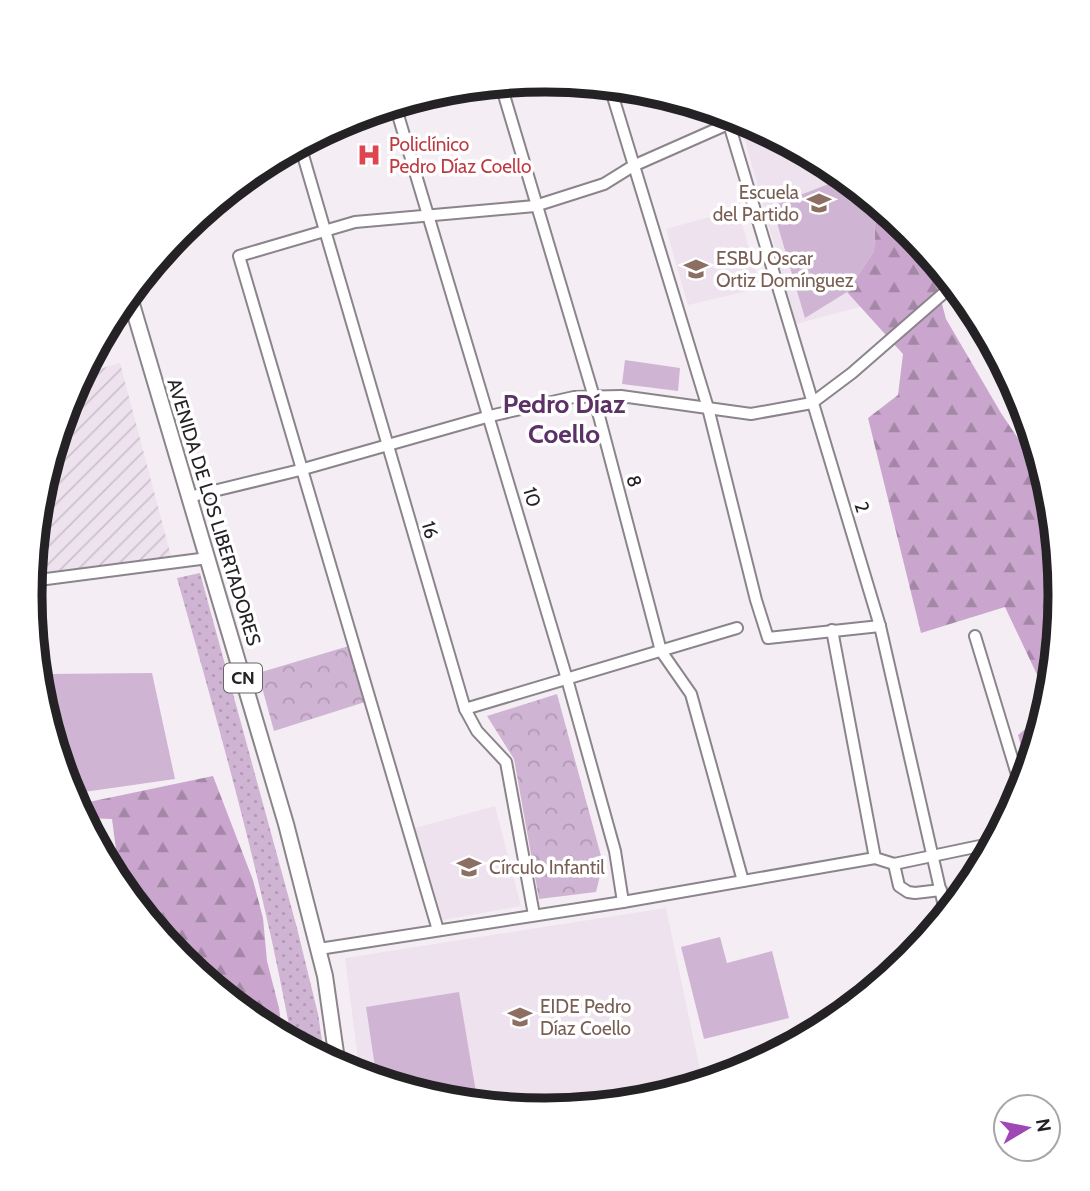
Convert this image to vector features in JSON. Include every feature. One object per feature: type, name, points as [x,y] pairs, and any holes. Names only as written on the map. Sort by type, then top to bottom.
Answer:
[{"type":"main road","name":"AVENIDA DE LOS LIBERTADORES","points":[[133,308],[286,824],[318,949],[336,1052]]},
{"type":"street","name":"8","points":[[504,95],[594,397],[661,651],[691,694],[743,881]]},
{"type":"street","points":[[613,97],[708,408],[768,638],[880,626]]},
{"type":"street","name":"10","points":[[398,115],[567,679],[615,850],[623,902]]},
{"type":"street","points":[[438,930],[239,256],[355,222],[536,206],[604,184],[633,166],[718,123]]},
{"type":"street","name":"2","points":[[730,128],[880,626],[944,903]]},
{"type":"street","name":"16","points":[[303,155],[465,709],[477,731],[506,762],[534,915]]},
{"type":"street","points":[[189,497],[300,470],[490,416],[574,397],[621,396],[751,414],[811,404],[852,373],[946,291]]},
{"type":"street","points":[[42,580],[208,558]]},
{"type":"street","points":[[465,709],[737,628]]},
{"type":"street","points":[[832,631],[875,858]]},
{"type":"street","points":[[975,636],[1016,771]]},
{"type":"street","points":[[318,949],[623,902],[875,858],[894,864],[982,846]]},
{"type":"street","points":[[894,864],[899,886],[908,892],[941,890]]},
{"type":"shaded area","name":"Escuela del Partido","points":[[743,134],[797,160],[851,196],[877,217],[915,256],[923,290],[796,324]]},
{"type":"shaded area","points":[[738,209],[760,288],[688,305],[666,229]]},
{"type":"shaded area","points":[[120,363],[171,556],[43,573],[46,530],[59,465],[80,403],[96,370]]},
{"type":"shaded area","name":"Círculo Infantil","points":[[495,806],[521,906],[443,920],[415,828]]},
{"type":"shaded area","name":"EIDE Pedro Díaz Coello","points":[[666,908],[701,1074],[643,1089],[611,1094],[545,1098],[447,1089],[383,1072],[358,1062],[345,958]]},
{"type":"green space","points":[[832,183],[875,216],[874,251],[847,292],[805,318],[772,206]]},
{"type":"green space","points":[[875,216],[935,279],[946,319],[1027,451],[1038,497],[1047,563],[1047,628],[1040,682],[1005,607],[921,633],[868,418],[898,395],[903,354],[847,292],[874,251]]},
{"type":"green space","points":[[625,360],[680,368],[678,391],[622,384]]},
{"type":"green space","points":[[200,573],[297,928],[318,1014],[323,1047],[290,1029],[255,867],[177,578]]},
{"type":"green space","points":[[349,646],[365,702],[274,731],[258,673]]},
{"type":"green space","points":[[152,673],[175,779],[82,792],[59,726],[48,674]]},
{"type":"green space","points":[[557,694],[603,863],[596,892],[539,899],[514,759],[487,716]]},
{"type":"green space","points":[[1031,724],[1023,752],[1018,735]]},
{"type":"green space","points":[[213,776],[253,880],[263,918],[267,961],[281,1024],[213,974],[167,927],[117,860],[112,819],[94,818],[87,802]]},
{"type":"green space","points":[[720,937],[727,963],[772,951],[789,1018],[704,1039],[681,947]]},
{"type":"green space","points":[[459,992],[476,1094],[447,1089],[375,1069],[366,1007]]},
{"type":"place","name":"Policlínico Pedro Díaz Coello","points":[[369,155]]},
{"type":"place","name":"Escuela del Partido","points":[[819,203]]},
{"type":"place","name":"ESBU Oscar Ortiz Domínguez","points":[[696,269]]},
{"type":"place","name":"Círculo Infantil","points":[[469,867]]},
{"type":"place","name":"EIDE Pedro Díaz Coello","points":[[520,1017]]},
{"type":"district","name":"Pedro Díaz Coello","points":[[564,419]]}]
